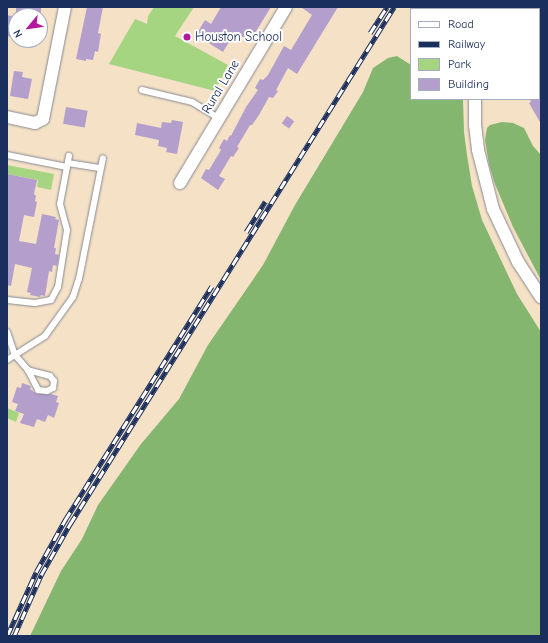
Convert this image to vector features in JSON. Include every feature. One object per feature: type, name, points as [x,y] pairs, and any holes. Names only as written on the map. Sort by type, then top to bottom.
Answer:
[{"type":"street","points":[[7,117],[35,123],[41,121],[44,116],[65,7]]},
{"type":"street","name":"Rural Lane","points":[[180,182],[286,7]]},
{"type":"street","points":[[475,100],[475,125],[478,150],[493,209],[518,262],[541,297]]},
{"type":"lane","points":[[142,90],[192,102],[219,118]]},
{"type":"lane","points":[[7,155],[68,162],[101,168]]},
{"type":"lane","points":[[7,360],[45,336],[73,297],[79,279],[103,158]]},
{"type":"lane","points":[[7,300],[35,304],[51,300],[58,287],[67,230],[60,204],[68,162]]},
{"type":"lane","points":[[7,332],[15,355],[28,370]]},
{"type":"green space","points":[[154,7],[194,7],[175,36],[228,65],[215,91],[109,64],[135,19],[147,24],[148,16]]},
{"type":"green space","points":[[397,56],[410,64],[410,100],[463,100],[464,132],[467,155],[472,186],[482,220],[517,294],[541,332],[541,636],[30,636],[61,571],[82,539],[98,505],[141,444],[179,399],[208,345],[263,265],[295,205],[363,92],[373,68],[388,58]]},
{"type":"green space","points":[[502,122],[513,123],[524,128],[533,146],[541,155],[541,280],[513,227],[495,184],[489,164],[485,140],[487,128],[490,125]]},
{"type":"green space","points":[[7,165],[54,174],[51,190],[37,187],[38,180],[7,174]]},
{"type":"green space","points":[[7,408],[19,413],[16,422],[7,418]]},
{"type":"building","points":[[16,7],[41,7],[41,8]]},
{"type":"building","points":[[87,7],[103,7],[98,33],[101,34],[98,52],[95,51],[93,60],[86,59],[86,61],[76,59]]},
{"type":"building","points":[[221,7],[271,7],[250,41],[235,32],[223,52],[196,35],[205,20],[211,24]]},
{"type":"building","points":[[301,7],[338,7],[297,74],[288,68],[276,90],[278,91],[273,98],[269,97],[259,115],[252,125],[250,125],[237,147],[239,148],[233,157],[231,156],[219,176],[225,179],[218,190],[201,178],[206,169],[209,170],[221,150],[219,148],[224,139],[227,141],[230,135],[231,136],[246,107],[258,90],[255,88],[260,79],[263,80],[268,75],[284,46],[291,50],[312,15]]},
{"type":"building","points":[[7,15],[8,36],[7,36]]},
{"type":"building","points":[[14,71],[23,72],[22,77],[32,79],[28,99],[10,96]]},
{"type":"building","points":[[541,99],[541,124],[529,103],[531,102],[530,100]]},
{"type":"building","points":[[66,107],[88,111],[85,128],[63,124]]},
{"type":"building","points":[[287,116],[294,121],[289,129],[282,123]]},
{"type":"building","points":[[172,120],[183,122],[177,154],[166,152],[167,148],[158,146],[159,140],[135,135],[137,123],[161,128],[162,122],[171,123]]},
{"type":"building","points":[[7,174],[37,180],[34,194],[36,196],[35,201],[37,202],[34,217],[24,215],[19,241],[36,244],[42,214],[56,217],[55,219],[59,220],[54,248],[56,248],[55,254],[59,255],[57,266],[53,265],[52,272],[49,271],[45,296],[41,295],[40,297],[30,295],[31,293],[27,292],[32,268],[15,264],[11,286],[7,285]]},
{"type":"building","points":[[22,383],[31,386],[30,389],[37,394],[51,394],[58,396],[56,402],[59,403],[54,418],[48,415],[45,422],[37,419],[34,427],[20,423],[24,414],[15,411],[18,404],[12,402],[17,387],[21,388]]},
{"type":"railway","points":[[370,33],[387,7]]},
{"type":"railway","points":[[14,636],[41,575],[70,524],[394,7]]},
{"type":"railway","points":[[246,232],[265,202]]},
{"type":"railway","points":[[7,636],[36,572],[65,520],[212,286]]},
{"type":"place","name":"Houston School","points":[[187,37]]}]
